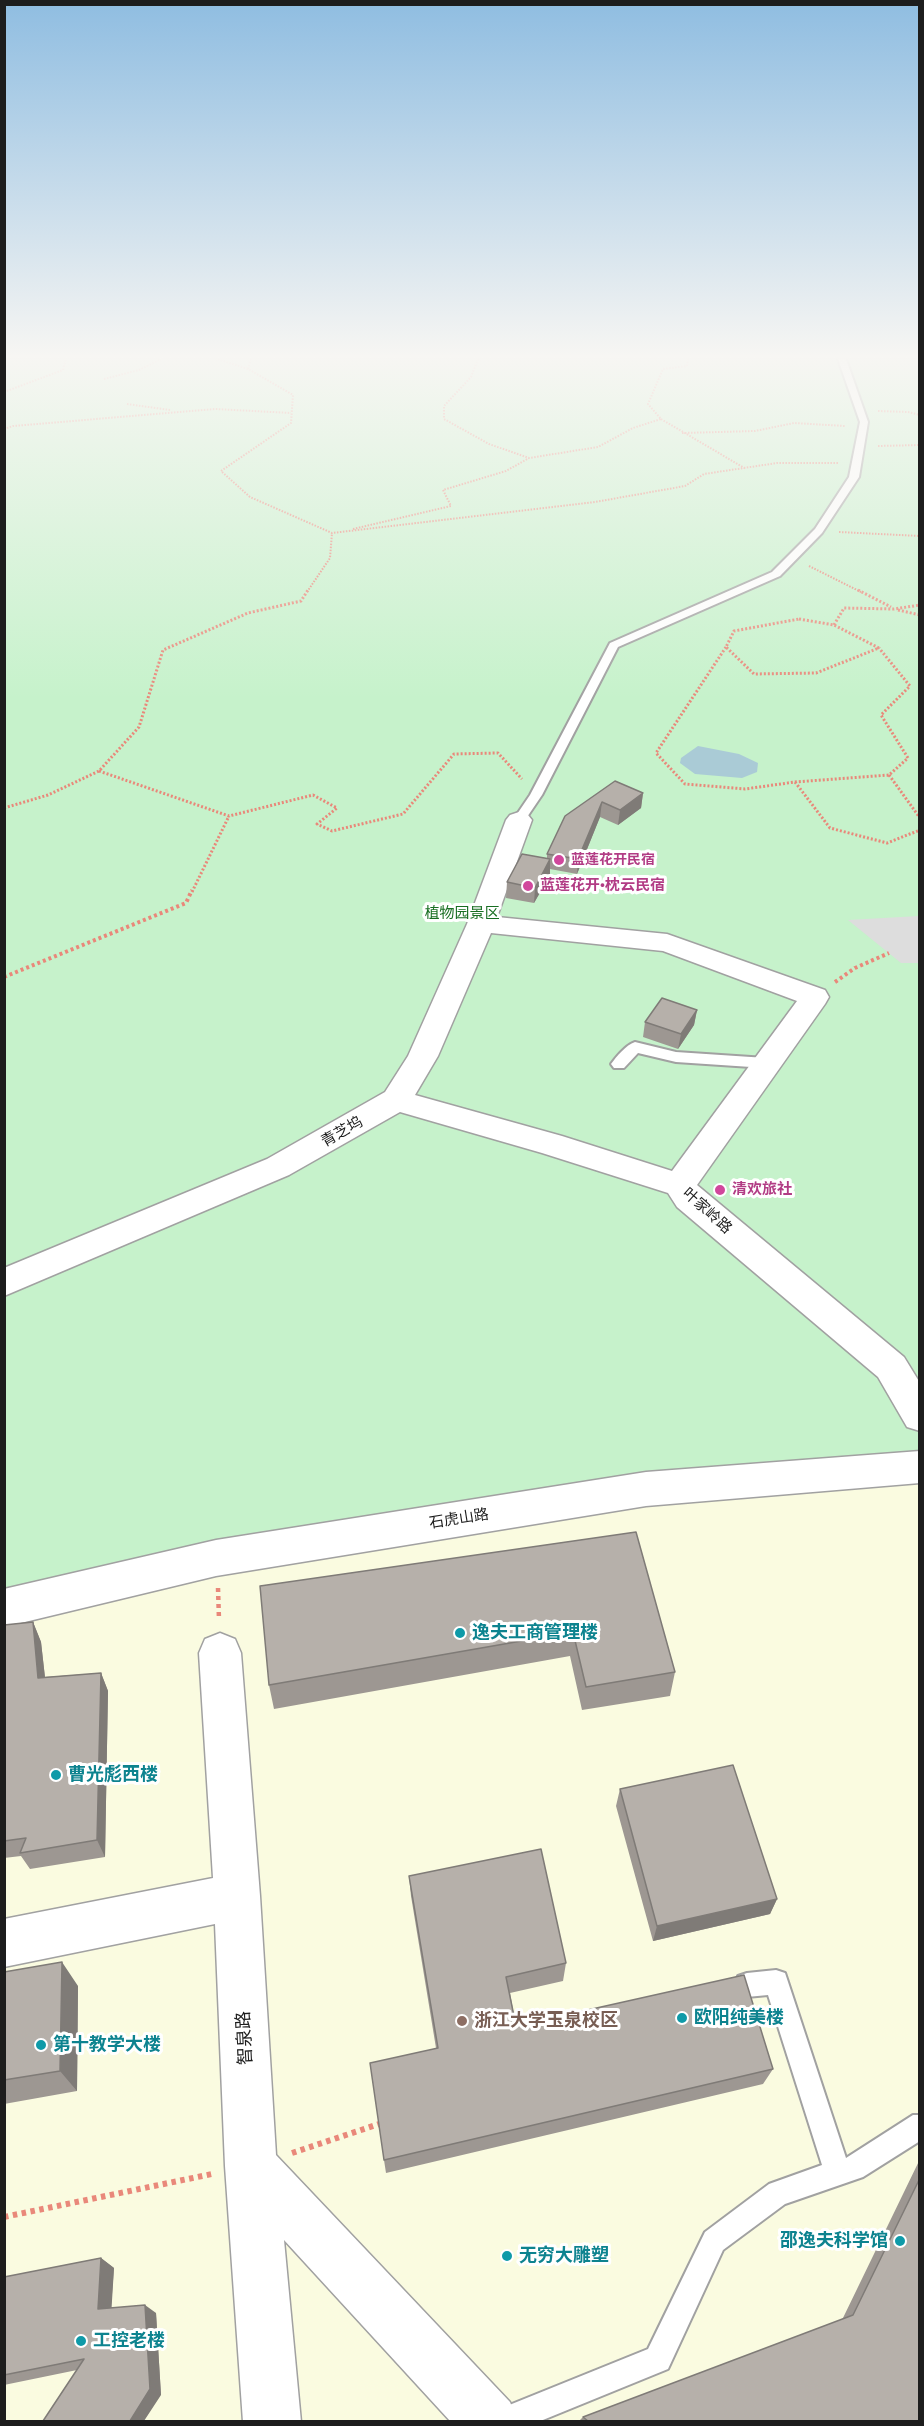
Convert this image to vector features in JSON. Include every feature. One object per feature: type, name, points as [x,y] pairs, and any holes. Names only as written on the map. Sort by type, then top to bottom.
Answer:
[{"type":"street","name":"青芝坞","points":[[4,1283],[278,1167],[396,1100],[423,1056],[481,924],[519,820]]},
{"type":"street","points":[[481,924],[667,944],[815,997],[678,1185]]},
{"type":"street","name":"叶家岭路","points":[[396,1100],[551,1144],[678,1185],[689,1198],[891,1367],[920,1416]]},
{"type":"street","name":"石虎山路","points":[[4,1608],[216,1558],[646,1489],[920,1467]]},
{"type":"street","name":"智泉路","points":[[220,1653],[237,1896],[251,2166],[272,2421]]},
{"type":"street","points":[[4,1944],[237,1896]]},
{"type":"street","points":[[251,2166],[490,2421]]},
{"type":"lane","points":[[519,820],[536,795],[614,645],[776,574],[819,531],[854,477],[855,472]]},
{"type":"lane","points":[[619,1064],[635,1047],[676,1057],[766,1063]]},
{"type":"lane","points":[[747,1985],[776,1982],[838,2173]]},
{"type":"lane","points":[[502,2421],[658,2359],[714,2241],[778,2193],[854,2168],[913,2128],[920,2128]]},
{"type":"path","points":[[222,472],[250,497],[332,533],[595,502],[685,486],[704,474],[719,472]]},
{"type":"path","points":[[350,530],[359,526],[451,506],[443,490],[502,472]]},
{"type":"path","points":[[819,531],[920,536]]},
{"type":"path","points":[[4,808],[48,795],[99,771],[139,727],[163,650],[248,613],[302,601],[330,558],[332,533]]},
{"type":"path","points":[[792,558],[894,609],[920,615]]},
{"type":"path","points":[[834,625],[844,608],[894,609],[920,605]]},
{"type":"path","points":[[799,619],[834,625],[879,648],[910,686],[881,715],[908,758],[889,775],[795,782],[745,789],[685,784],[656,753],[726,647],[734,631],[799,619]]},
{"type":"path","points":[[726,647],[754,674],[816,673],[879,648]]},
{"type":"path","points":[[99,771],[229,816],[313,795],[337,808],[317,824],[332,831],[403,814],[454,754],[498,753],[536,795]]},
{"type":"path","points":[[889,775],[920,818]]},
{"type":"path","points":[[795,782],[830,828],[887,843],[920,830]]},
{"type":"path","points":[[4,977],[186,903],[229,816]]},
{"type":"path","points":[[815,997],[855,968],[889,953]]},
{"type":"path","points":[[216,1558],[220,1653]]},
{"type":"path","points":[[4,2217],[251,2166],[379,2124]]},
{"type":"shaded area","points":[[919,916],[919,963],[901,963],[848,920]]},
{"type":"shaded area","name":"浙江大学玉泉校区","points":[[919,1469],[919,2421],[5,2421],[4,1620],[233,1567],[666,1498]]},
{"type":"green space","name":"植物园景区","points":[[4,472],[919,472],[919,1470],[383,1537],[5,1627]]},
{"type":"water","points":[[698,746],[739,754],[758,763],[757,772],[742,778],[695,774],[680,763],[681,758]]},
{"type":"building","points":[[615,781],[643,793],[620,810],[602,802],[578,859],[547,854],[565,816]]},
{"type":"building","points":[[522,854],[550,859],[535,888],[507,882]]},
{"type":"building","points":[[662,998],[697,1010],[681,1034],[645,1022]]},
{"type":"building","name":"逸夫工商管理楼","points":[[636,1532],[675,1672],[586,1687],[573,1632],[269,1685],[260,1586]]},
{"type":"building","name":"曹光彪西楼","points":[[33,1622],[38,1678],[101,1673],[97,1840],[20,1853],[26,1838],[4,1841],[4,1625]]},
{"type":"building","points":[[733,1765],[777,1899],[657,1926],[620,1789]]},
{"type":"building","name":"欧阳纯美楼","points":[[541,1849],[566,1963],[506,1977],[516,2026],[744,1975],[773,2069],[384,2160],[370,2063],[438,2048],[409,1876]]},
{"type":"building","points":[[62,1962],[60,2071],[4,2080],[4,1972]]},
{"type":"building","name":"邵逸夫科学馆","points":[[920,2178],[920,2421],[588,2421],[583,2417],[853,2315]]},
{"type":"building","name":"工控老楼","points":[[101,2258],[98,2309],[145,2305],[150,2389],[130,2421],[43,2421],[84,2359],[4,2375],[4,2277]]},
{"type":"place","name":"蓝莲花开民宿","points":[[559,860]]},
{"type":"place","name":"蓝莲花开·枕云民宿","points":[[528,886]]},
{"type":"place","name":"清欢旅社","points":[[720,1190]]},
{"type":"place","name":"逸夫工商管理楼","points":[[460,1633]]},
{"type":"place","name":"曹光彪西楼","points":[[56,1775]]},
{"type":"place","name":"欧阳纯美楼","points":[[682,2018]]},
{"type":"place","name":"浙江大学玉泉校区","points":[[462,2021]]},
{"type":"place","name":"第十教学大楼","points":[[41,2045]]},
{"type":"place","name":"邵逸夫科学馆","points":[[900,2241]]},
{"type":"place","name":"无穷大雕塑","points":[[507,2256]]},
{"type":"place","name":"工控老楼","points":[[81,2341]]}]
